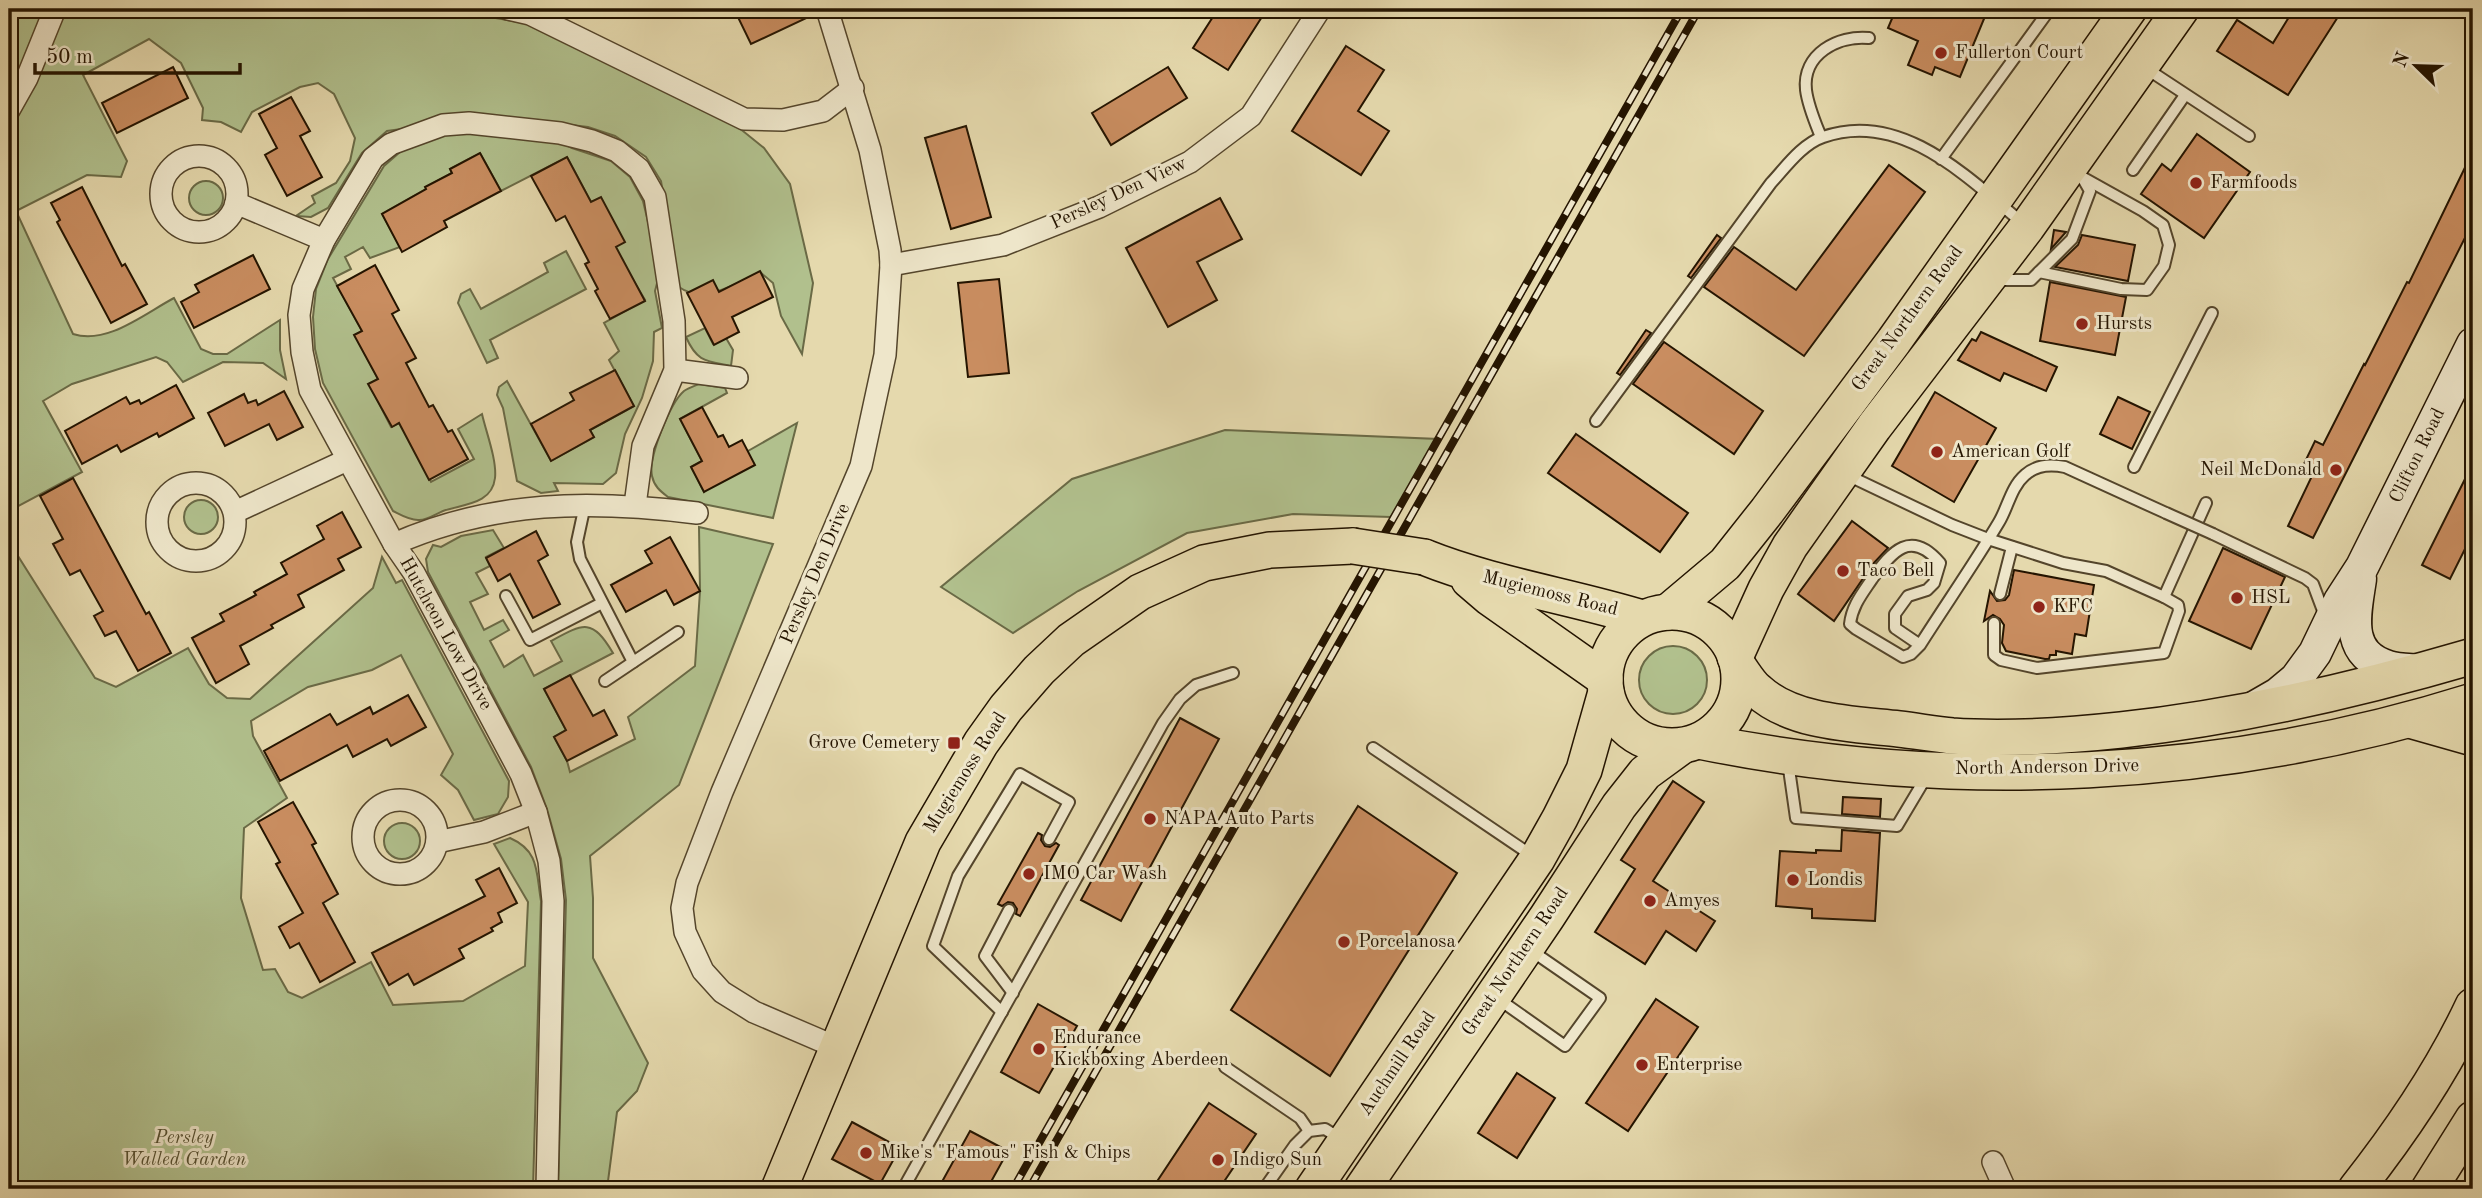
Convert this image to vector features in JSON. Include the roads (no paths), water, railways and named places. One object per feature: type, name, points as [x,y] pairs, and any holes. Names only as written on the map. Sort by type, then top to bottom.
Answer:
[{"type":"main road","name":"Great Northern Road","points":[[1655,615],[1725,564],[1894,341],[2129,9]]},
{"type":"main road","name":"Great Northern Road","points":[[1737,662],[1766,589],[1790,546],[1874,427],[2027,227],[2076,171],[2141,65],[2181,9]]},
{"type":"main road","name":"Mugiemoss Road","points":[[779,1189],[923,842],[981,743],[1006,708],[1039,670],[1071,640],[1140,592],[1204,563],[1270,550],[1353,546],[1424,557],[1458,571],[1605,607],[1655,615]]},
{"type":"main road","name":"Mugiemoss Road","points":[[1458,571],[1490,598],[1559,644],[1605,685]]},
{"type":"main road","points":[[1537,859],[1584,769],[1605,685],[1607,660],[1615,643],[1627,629],[1655,615],[1690,614],[1710,623],[1725,638],[1737,662],[1738,689],[1731,710],[1718,728],[1691,743],[1652,744],[1631,732],[1615,715],[1605,685]]},
{"type":"main road","name":"North Anderson Drive","points":[[1737,662],[1758,692],[1806,716],[1838,724],[1952,736],[2004,737],[2079,734],[2245,713],[2320,698],[2473,656]]},
{"type":"main road","name":"North Anderson Drive","points":[[1691,743],[1864,765],[2016,771],[2114,770],[2227,756],[2412,720],[2473,701]]},
{"type":"main road","points":[[2412,720],[2473,738]]},
{"type":"main road","name":"Great Northern Road","points":[[1373,1185],[1494,996],[1626,798],[1645,773],[1691,743]]},
{"type":"main road","name":"Auchmill Road","points":[[1313,1189],[1537,859]]},
{"type":"main road","points":[[2356,1189],[2412,1115],[2456,1041],[2473,1006]]},
{"type":"main road","points":[[2428,1189],[2473,1119]]},
{"type":"street","points":[[9,110],[27,78],[55,9]]},
{"type":"street","points":[[508,9],[530,14],[744,119],[783,120],[823,111],[853,88]]},
{"type":"street","name":"Persley Den Drive","points":[[827,9],[870,150],[891,265],[885,355],[861,467],[722,792],[687,883],[682,908],[685,932],[703,971],[722,992],[754,1012],[838,1048]]},
{"type":"street","name":"Persley Den View","points":[[891,265],[1003,244],[1099,207],[1190,162],[1251,116],[1320,9]]},
{"type":"street","name":"Hutcheon Low Drive","points":[[547,1189],[553,901],[549,861],[536,812],[521,774],[489,712],[310,390],[302,352],[299,316],[303,289],[324,240],[373,158],[391,144],[443,125],[469,123],[560,133],[592,141],[617,151],[639,169],[655,197],[674,321],[675,370],[643,446],[635,505]]},
{"type":"street","points":[[236,203],[324,240]]},
{"type":"street","name":"Clifton Road","points":[[2245,713],[2278,694],[2296,679],[2315,653],[2340,601],[2362,567],[2473,344]]},
{"type":"street","points":[[675,370],[737,378]]},
{"type":"street","points":[[235,512],[347,460]]},
{"type":"street","points":[[394,544],[425,530],[508,510],[635,505],[698,513]]},
{"type":"street","name":"Clifton Road","points":[[2362,567],[2354,624],[2358,644],[2371,658],[2389,668],[2423,671]]},
{"type":"street","points":[[437,842],[484,832],[536,812]]},
{"type":"street","points":[[1993,1162],[2005,1189]]},
{"type":"lane","points":[[1941,159],[2050,9]]},
{"type":"lane","points":[[1821,137],[1805,88],[1808,69],[1820,51],[1839,40],[1869,38]]},
{"type":"lane","points":[[2141,65],[2249,136]]},
{"type":"lane","points":[[2133,170],[2185,95]]},
{"type":"lane","points":[[1597,421],[1771,183],[1800,153],[1821,137],[1846,132],[1897,135],[1941,159],[2027,227]]},
{"type":"lane","points":[[2039,272],[2121,289],[2147,290],[2164,266],[2169,245],[2163,225],[2076,171]]},
{"type":"lane","points":[[1987,280],[2031,280],[2072,239],[2090,191],[2076,171]]},
{"type":"lane","points":[[2134,467],[2212,313]]},
{"type":"lane","points":[[1920,645],[1895,628],[1895,614],[1908,596],[1927,590],[1934,583],[1940,563],[1930,552],[1916,545],[1899,547],[1883,563],[1851,610],[1850,624],[1903,657],[1911,654],[1920,645],[2024,476],[2042,466],[2054,465],[2078,471],[2305,578],[2313,584],[2318,594],[2328,625]]},
{"type":"lane","points":[[1843,472],[1987,539],[2063,562],[2106,571],[2164,597],[2178,605],[2179,611],[2164,653],[2037,668],[2001,660],[1994,655],[1994,623]]},
{"type":"lane","points":[[2164,597],[2206,503]]},
{"type":"lane","points":[[585,505],[577,542],[580,559],[633,662]]},
{"type":"lane","points":[[2000,594],[2012,547]]},
{"type":"lane","points":[[506,596],[530,640],[602,603]]},
{"type":"lane","points":[[605,681],[678,632]]},
{"type":"lane","points":[[903,1189],[1163,723],[1181,699],[1196,685],[1233,673]]},
{"type":"lane","points":[[1373,748],[1537,859]]},
{"type":"lane","points":[[1787,756],[1796,818],[1897,826],[1931,769]]},
{"type":"lane","points":[[1002,1012],[933,946],[958,876],[1020,774],[1069,802],[1049,839]]},
{"type":"lane","points":[[1009,910],[985,956],[1013,993]]},
{"type":"lane","points":[[1494,996],[1565,1046],[1600,998],[1527,947]]},
{"type":"lane","points":[[1225,1067],[1300,1118],[1309,1131]]},
{"type":"lane","points":[[1264,1189],[1295,1145],[1309,1131],[1325,1129],[1346,1142]]},
{"type":"railway","points":[[1013,1189],[1682,9]]},
{"type":"railway","points":[[1029,1189],[1699,9]]},
{"type":"place","name":"Fullerton Court","points":[[1941,53]]},
{"type":"place","name":"Farmfoods","points":[[2196,183]]},
{"type":"place","name":"Hursts","points":[[2082,324]]},
{"type":"place","name":"American Golf","points":[[1937,452]]},
{"type":"place","name":"Neil McDonald","points":[[2336,470]]},
{"type":"place","name":"Taco Bell","points":[[1843,571]]},
{"type":"place","name":"HSL","points":[[2237,598]]},
{"type":"place","name":"KFC","points":[[2039,607]]},
{"type":"place","name":"Grove Cemetery","points":[[954,743]]},
{"type":"place","name":"NAPA Auto Parts","points":[[1150,819]]},
{"type":"place","name":"IMO Car Wash","points":[[1029,874]]},
{"type":"place","name":"Londis","points":[[1793,880]]},
{"type":"place","name":"Amyes","points":[[1650,901]]},
{"type":"place","name":"Porcelanosa","points":[[1344,942]]},
{"type":"place","name":"Endurance Kickboxing Aberdeen","points":[[1039,1049]]},
{"type":"place","name":"Enterprise","points":[[1642,1065]]},
{"type":"place","name":"Mike's \"Famous\" Fish & Chips","points":[[866,1153]]},
{"type":"place","name":"Indigo Sun","points":[[1218,1160]]},
{"type":"park label","name":"Persley Walled Garden","points":[[184,1149]]}]
